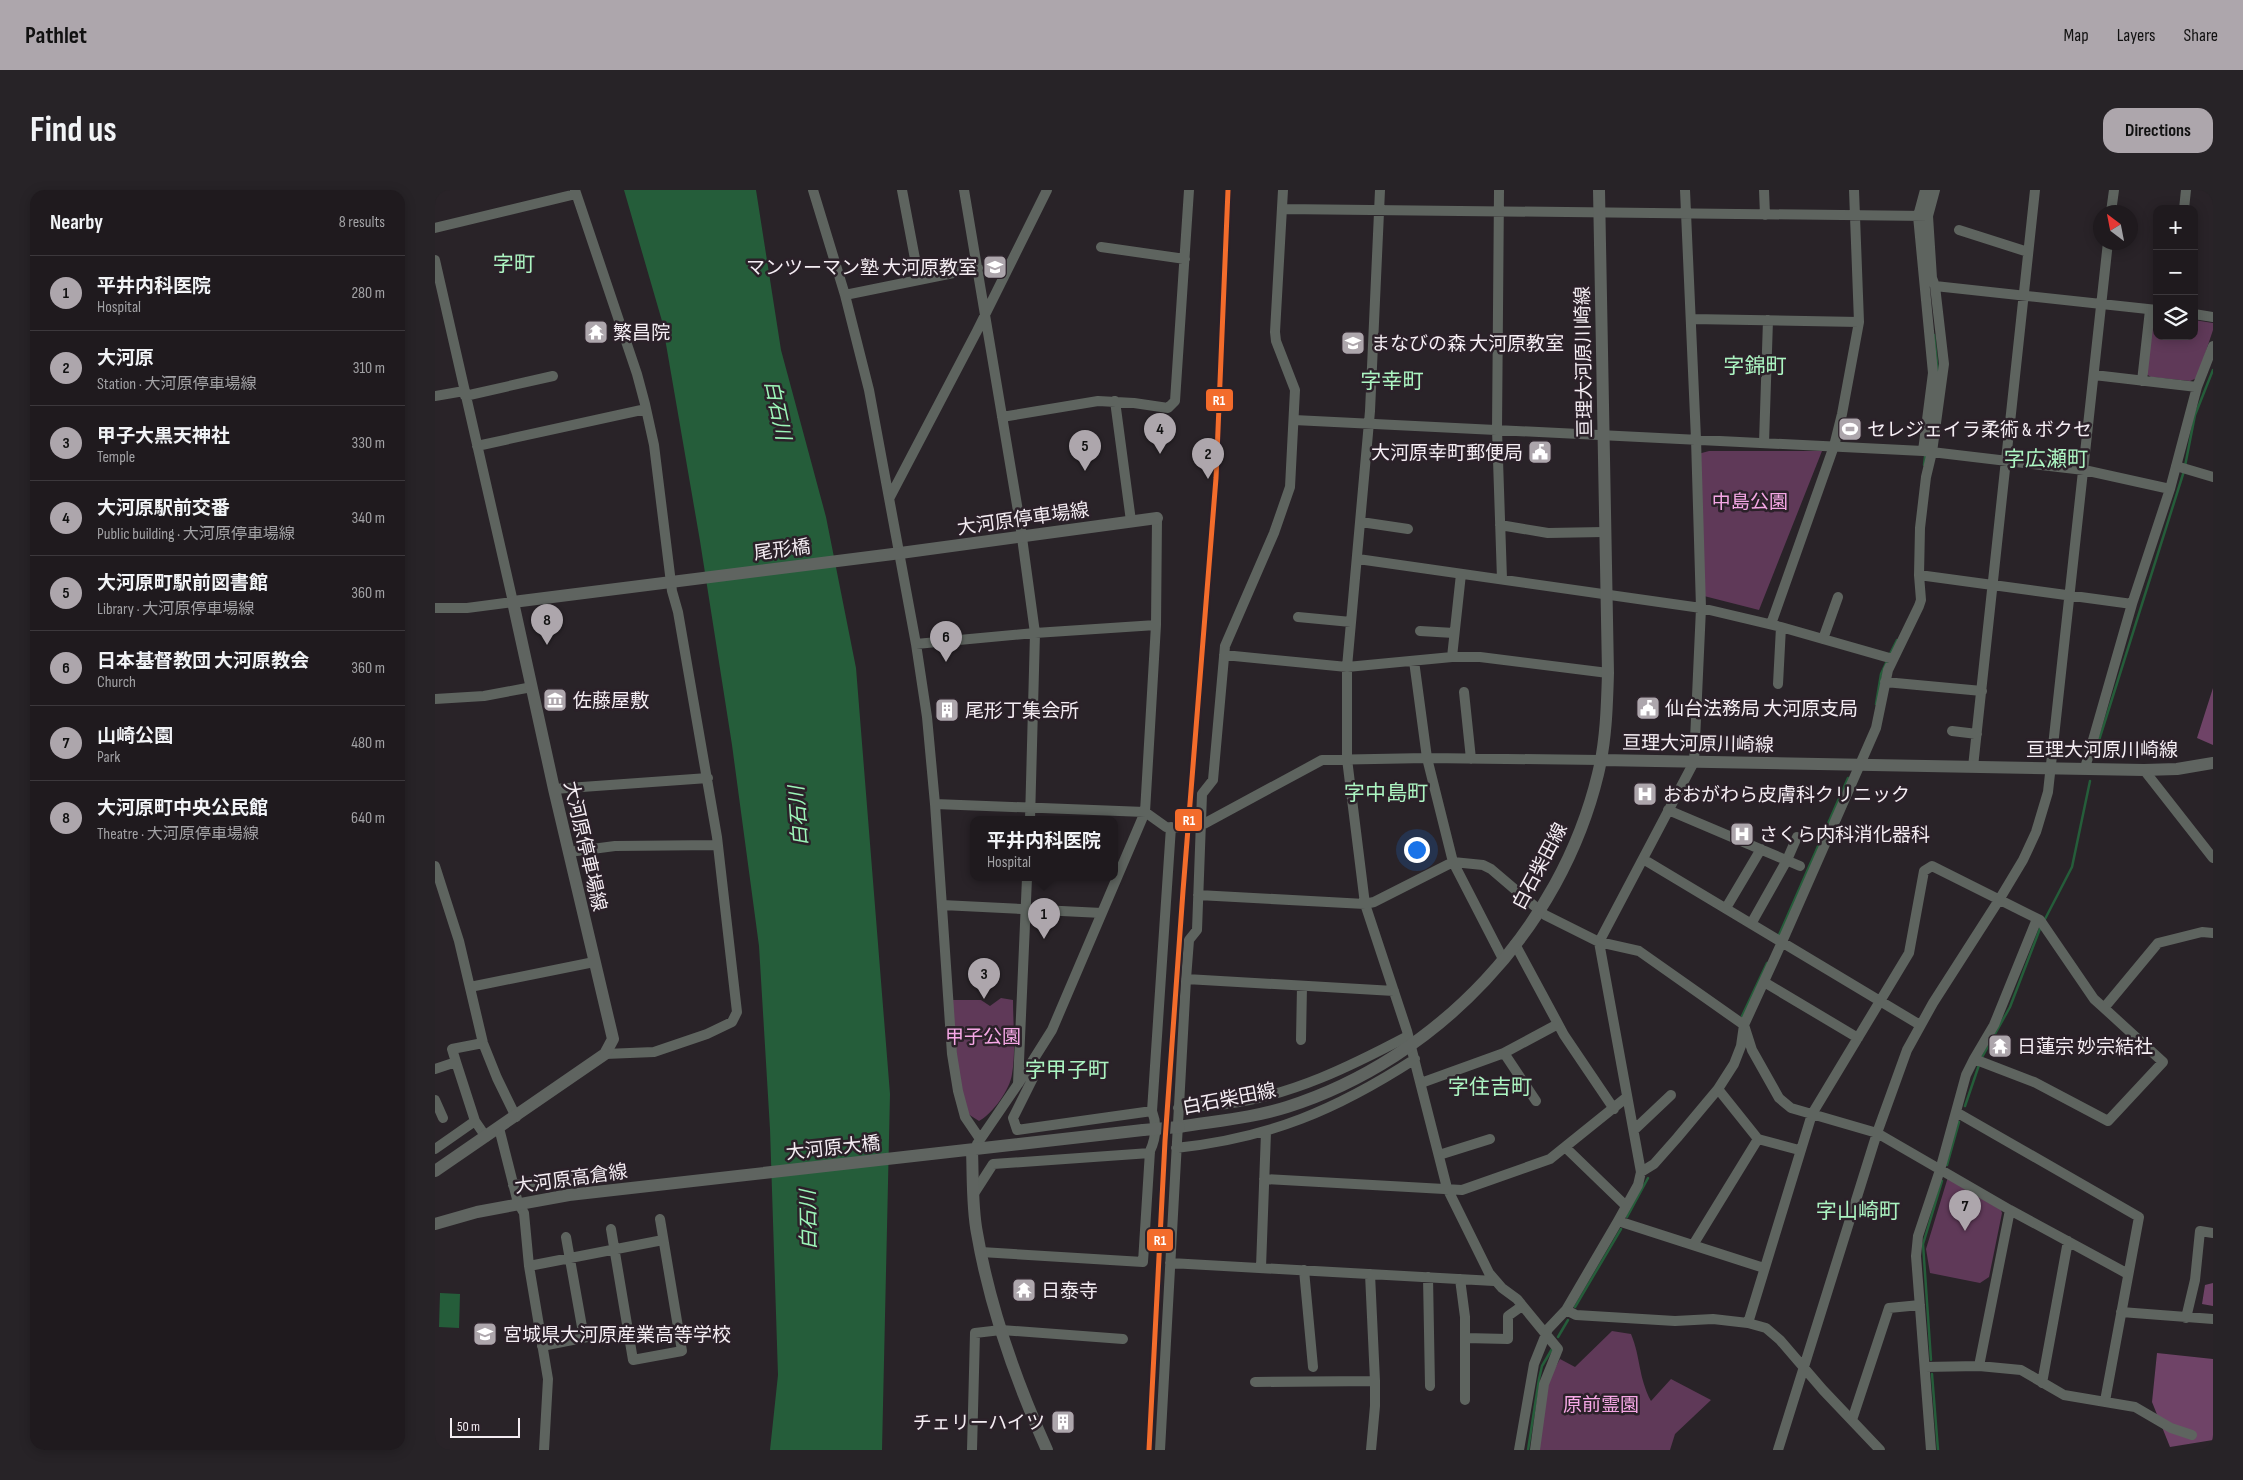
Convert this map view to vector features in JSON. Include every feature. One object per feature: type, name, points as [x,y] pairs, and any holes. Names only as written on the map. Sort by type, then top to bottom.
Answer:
[{"type":"main road","name":"亘理大河原川崎線","points":[[1599,190],[1608,673],[1607,714],[1601,760],[2144,770],[2177,769],[2213,763]]},
{"type":"main road","name":"大河原停車場線","points":[[897,554],[1157,518]]},
{"type":"main road","name":"尾形橋","points":[[673,582],[897,554]]},
{"type":"main road","points":[[513,602],[673,582]]},
{"type":"main road","name":"大河原停車場線","points":[[513,602],[554,789],[613,1039],[605,1054]]},
{"type":"main road","name":"白石柴田線","points":[[972,1150],[1179,1127],[1248,1117],[1287,1107],[1329,1091],[1451,1015],[1474,993],[1503,959],[1539,911],[1577,839],[1588,809],[1601,760]]},
{"type":"main road","points":[[435,1171],[605,1054]]},
{"type":"main road","points":[[972,1150],[977,1232],[981,1252],[1001,1330],[1024,1396],[1047,1450]]},
{"type":"main road","name":"大河原大橋","points":[[713,1179],[972,1150]]},
{"type":"main road","name":"大河原高倉線","points":[[435,1224],[518,1203],[713,1179]]},
{"type":"street","points":[[813,190],[845,295],[869,390],[890,497],[897,554],[916,644],[927,717],[935,804],[952,1054],[965,1117],[981,1139]]},
{"type":"street","points":[[903,190],[919,280]]},
{"type":"street","points":[[964,190],[1022,537],[1035,633],[1030,816]]},
{"type":"street","points":[[890,497],[1047,190]]},
{"type":"street","points":[[1002,417],[1098,401],[1115,401],[1168,408],[1175,401],[1189,190]]},
{"type":"street","points":[[1160,1450],[1186,979],[1189,940],[1197,930],[1202,794],[1213,780],[1225,646],[1274,533],[1290,487],[1295,390],[1275,332],[1283,190]]},
{"type":"street","points":[[1380,190],[1369,423],[1347,667],[1347,759],[1365,904],[1415,1059],[1447,1188],[1479,1256],[1494,1281],[1522,1306],[1558,1349],[1544,1384],[1535,1450]]},
{"type":"street","points":[[1499,190],[1497,430],[1501,579]]},
{"type":"street","points":[[1519,1450],[1533,1364],[1546,1333],[1566,1310],[1618,1221],[1638,1184],[1641,1172],[1599,942],[1694,762],[1701,608],[1685,190]]},
{"type":"street","points":[[1764,190],[1765,215]]},
{"type":"street","points":[[1779,684],[1776,626],[1834,446],[1842,414],[1859,322],[1853,190]]},
{"type":"street","points":[[1641,1172],[1654,1164],[1677,1138],[1718,1089],[1734,1064],[1741,1046],[1744,1025],[1783,942],[1876,728],[1888,658],[1921,600],[1919,575],[1920,528],[1933,373],[1923,216],[1925,190]]},
{"type":"street","points":[[1927,451],[1944,364],[1935,286],[1932,278],[1923,216],[1935,190]]},
{"type":"street","points":[[1973,767],[2035,190]]},
{"type":"street","points":[[2112,205],[2114,190]]},
{"type":"street","points":[[2183,205],[2185,190]]},
{"type":"street","points":[[435,228],[575,192],[637,374],[654,445],[673,582],[718,845],[737,1012],[732,1022],[707,1034],[654,1052],[605,1054]]},
{"type":"street","points":[[1282,209],[1923,216]]},
{"type":"street","points":[[1959,230],[2028,252]]},
{"type":"street","points":[[1101,247],[1185,258]]},
{"type":"street","points":[[1778,1450],[1877,1133],[1902,1064],[1920,1025],[2023,860],[2036,832],[2048,792],[2071,596],[2107,250]]},
{"type":"street","points":[[435,260],[438,285],[513,602],[467,608],[435,608]]},
{"type":"street","points":[[845,295],[978,268]]},
{"type":"street","points":[[1935,286],[2153,310],[2143,381]]},
{"type":"street","points":[[2198,314],[2213,316]]},
{"type":"street","points":[[1691,319],[1859,322]]},
{"type":"street","points":[[1763,443],[1768,320]]},
{"type":"street","points":[[2085,768],[2132,604],[2170,489],[2181,467],[2197,387],[2213,346]]},
{"type":"street","points":[[2094,375],[2197,387]]},
{"type":"street","points":[[435,396],[465,394],[553,376]]},
{"type":"street","points":[[1115,401],[1131,522]]},
{"type":"street","points":[[477,446],[646,409]]},
{"type":"street","points":[[1294,420],[1927,451],[2084,470],[2170,489]]},
{"type":"street","points":[[2181,467],[2213,477]]},
{"type":"street","points":[[1118,875],[1145,812],[1156,626],[1157,518]]},
{"type":"street","points":[[1361,522],[1408,529]]},
{"type":"street","points":[[1500,525],[1548,533],[1604,532]]},
{"type":"street","points":[[1358,559],[1701,608],[1776,626],[1888,658]]},
{"type":"street","points":[[1452,656],[1461,574]]},
{"type":"street","points":[[1919,575],[2132,604]]},
{"type":"street","points":[[1823,639],[1838,597]]},
{"type":"street","points":[[1298,617],[1351,622]]},
{"type":"street","points":[[916,644],[1035,633],[1156,626]]},
{"type":"street","points":[[1420,631],[1454,634]]},
{"type":"street","points":[[1224,655],[1347,667],[1452,656],[1480,657],[1608,673]]},
{"type":"street","points":[[1415,661],[1427,758],[1453,862],[1503,959]]},
{"type":"street","points":[[1885,682],[1982,691]]},
{"type":"street","points":[[435,699],[484,696],[532,686]]},
{"type":"street","points":[[1464,692],[1471,759]]},
{"type":"street","points":[[1952,731],[1977,734]]},
{"type":"street","points":[[935,804],[1145,812],[1166,827],[1188,828],[1200,826],[1321,760],[1427,758],[1601,760]]},
{"type":"street","points":[[2144,770],[2213,858]]},
{"type":"street","points":[[554,789],[708,778]]},
{"type":"street","points":[[1668,810],[1800,866]]},
{"type":"street","points":[[981,1252],[1143,1262],[1149,1153],[1154,1142],[1156,1120],[1152,1111],[1171,827]]},
{"type":"street","points":[[1751,924],[1787,860],[1797,837]]},
{"type":"street","points":[[569,852],[615,846],[718,845]]},
{"type":"street","points":[[1726,908],[1761,849]]},
{"type":"street","points":[[1643,859],[1920,1025]]},
{"type":"street","points":[[1198,895],[1365,904],[1374,902],[1453,862],[1483,866],[1491,869],[1539,911],[1599,942],[1639,951],[1744,1025],[1751,1050],[1779,1098],[1791,1108],[1877,1133],[2010,1210],[2128,1274]]},
{"type":"street","points":[[435,866],[437,878],[459,941],[483,1043],[516,1117]]},
{"type":"street","points":[[1748,1323],[1765,1273],[1764,1268],[1799,1150],[1812,1114],[1909,953],[1924,871],[1932,866],[2041,923],[2094,999],[2163,1062],[2108,1121],[2034,1082],[1978,1061]]},
{"type":"street","points":[[1018,1084],[1027,881]]},
{"type":"street","points":[[972,1150],[1018,1084],[1052,1030],[1115,881]]},
{"type":"street","points":[[942,905],[1102,912]]},
{"type":"street","points":[[1931,1450],[1917,1245],[1966,1075],[1978,1061],[2041,923]]},
{"type":"street","points":[[2103,1008],[2158,943],[2202,932],[2213,933]]},
{"type":"street","points":[[1515,944],[1558,1024],[1614,1108]]},
{"type":"street","points":[[470,987],[594,962]]},
{"type":"street","points":[[1186,979],[1394,991]]},
{"type":"street","points":[[1764,982],[1858,1038]]},
{"type":"street","points":[[1301,1040],[1302,986]]},
{"type":"street","points":[[1421,1083],[1504,1053],[1558,1024]]},
{"type":"street","points":[[1178,1108],[1227,1104],[1295,1088],[1409,1040]]},
{"type":"street","points":[[483,1043],[452,1049],[475,1121],[486,1137]]},
{"type":"street","points":[[1504,1053],[1537,1102]]},
{"type":"street","points":[[1176,1148],[1217,1143],[1266,1132],[1296,1122],[1353,1097],[1415,1059]]},
{"type":"street","points":[[435,1069],[456,1062]]},
{"type":"street","points":[[1029,1065],[1033,1078],[1013,1118],[1017,1130],[1152,1111]]},
{"type":"street","points":[[1718,1089],[1758,1139],[1799,1150]]},
{"type":"street","points":[[1634,1130],[1671,1094]]},
{"type":"street","points":[[1264,1179],[1462,1190],[1550,1159],[1627,1097]]},
{"type":"street","points":[[435,1100],[443,1118]]},
{"type":"street","points":[[1956,1112],[2139,1216],[2105,1402]]},
{"type":"street","points":[[435,1149],[475,1121]]},
{"type":"street","points":[[499,1128],[518,1203],[523,1213],[529,1266],[548,1379],[545,1450]]},
{"type":"street","points":[[1261,1268],[1266,1132]]},
{"type":"street","points":[[1439,1154],[1490,1139]]},
{"type":"street","points":[[1693,1245],[1758,1139]]},
{"type":"street","points":[[1566,1148],[1626,1206]]},
{"type":"street","points":[[975,1192],[993,1164],[1149,1153]]},
{"type":"street","points":[[513,1184],[573,1177]]},
{"type":"street","points":[[1979,1366],[2010,1210]]},
{"type":"street","points":[[611,1229],[633,1360],[682,1351],[660,1219]]},
{"type":"street","points":[[1618,1221],[1764,1268]]},
{"type":"street","points":[[2186,1318],[2195,1280],[2200,1231],[2213,1233]]},
{"type":"street","points":[[566,1237],[584,1338]]},
{"type":"street","points":[[529,1266],[663,1240]]},
{"type":"street","points":[[2042,1382],[2068,1241]]},
{"type":"street","points":[[1170,1264],[1494,1281]]},
{"type":"street","points":[[1304,1270],[1313,1367]]},
{"type":"street","points":[[1370,1274],[1375,1381],[1371,1450]]},
{"type":"street","points":[[1428,1277],[1430,1386]]},
{"type":"street","points":[[1460,1279],[1465,1317],[1465,1400]]},
{"type":"street","points":[[1852,1420],[1889,1308],[1920,1305]]},
{"type":"street","points":[[1465,1338],[1508,1339],[1508,1316],[1522,1306]]},
{"type":"street","points":[[1566,1310],[1585,1315],[1675,1321],[1713,1319],[1748,1323],[1766,1328],[1881,1450]]},
{"type":"street","points":[[2121,1312],[2213,1319]]},
{"type":"street","points":[[542,1346],[628,1329]]},
{"type":"street","points":[[971,1450],[975,1333],[1001,1330],[1123,1339]]},
{"type":"street","points":[[1925,1367],[1979,1366],[2021,1370],[2064,1395],[2135,1407],[2171,1428],[2192,1435]]},
{"type":"street","points":[[1255,1382],[1375,1381]]},
{"type":"green space","points":[[2152,315],[2153,340],[2198,340],[2198,321],[2213,323],[2213,330],[2197,378],[2190,381],[2151,377],[2146,374]]},
{"type":"green space","name":"中島公園","points":[[1709,451],[1822,451],[1759,610],[1704,596],[1698,454]]},
{"type":"green space","name":"甲子公園","points":[[1001,998],[1013,1000],[1014,1047],[1011,1080],[1000,1101],[979,1121],[968,1114],[960,1087],[951,1000],[981,1000],[990,1006]]},
{"type":"green space","points":[[1948,1177],[2000,1207],[2002,1213],[1989,1277],[1980,1283],[1930,1273],[1926,1249]]},
{"type":"green space","name":"原前霊園","points":[[1612,1331],[1631,1334],[1644,1383],[1651,1401],[1671,1379],[1711,1400],[1675,1434],[1670,1450],[1539,1450],[1549,1379],[1560,1359],[1575,1367]]},
{"type":"shaded area","points":[[2213,688],[2213,745],[2197,738]]},
{"type":"shaded area","points":[[2213,1283],[2213,1306],[2202,1304],[2205,1285]]},
{"type":"shaded area","points":[[2157,1353],[2213,1359],[2213,1440],[2170,1447],[2152,1402]]},
{"type":"water","name":"白石川","points":[[624,190],[756,190],[781,350],[826,517],[856,668],[890,1094],[882,1450],[770,1450],[778,1375],[770,1129],[759,946],[732,745],[700,541],[662,321]]},
{"type":"water","points":[[440,1293],[460,1294],[459,1328],[439,1327]]},
{"type":"waterway","points":[[1934,335],[1938,372]]},
{"type":"waterway","points":[[2185,466],[2195,415],[2213,370]]},
{"type":"waterway","points":[[1924,465],[1925,457]]},
{"type":"waterway","points":[[2094,756],[2184,471]]},
{"type":"waterway","points":[[1889,656],[1897,640]]},
{"type":"waterway","points":[[1876,704],[1881,674],[1887,661]]},
{"type":"waterway","points":[[1779,935],[1848,778]]},
{"type":"waterway","points":[[2044,921],[2072,867],[2090,781]]},
{"type":"waterway","points":[[1981,1059],[2010,1007],[2041,926]]},
{"type":"waterway","points":[[1742,1016],[1767,963]]},
{"type":"waterway","points":[[1965,1106],[1979,1065]]},
{"type":"waterway","points":[[1947,1165],[1959,1122]]},
{"type":"waterway","points":[[1627,1217],[1648,1178]]},
{"type":"waterway","points":[[1931,1360],[1923,1244],[1942,1181]]},
{"type":"waterway","points":[[1575,1307],[1621,1229]]},
{"type":"waterway","points":[[1558,1337],[1568,1320]]},
{"type":"waterway","points":[[1528,1450],[1542,1366],[1552,1349]]},
{"type":"waterway","points":[[1932,1374],[1938,1450]]},
{"type":"transit line","name":"R1","points":[[1149,1450],[1165,1141],[1216,478],[1228,190]]},
{"type":"place","name":"マンツーマン塾 大河原教室","points":[[995,267]]},
{"type":"place","name":"繁昌院","points":[[596,332]]},
{"type":"place","name":"まなびの森 大河原教室","points":[[1353,343]]},
{"type":"place","name":"セレジェイラ柔術 & ボクセ","points":[[1850,429]]},
{"type":"place","name":"大河原幸町郵便局","points":[[1540,452]]},
{"type":"place","name":"大河原駅前交番","points":[[1160,454]]},
{"type":"place","name":"大河原町駅前図書館","points":[[1085,471]]},
{"type":"place","name":"大河原","points":[[1208,479]]},
{"type":"place","name":"大河原町中央公民館","points":[[547,645]]},
{"type":"place","name":"日本基督教団 大河原教会","points":[[946,662]]},
{"type":"place","name":"佐藤屋敷","points":[[555,700]]},
{"type":"place","name":"仙台法務局 大河原支局","points":[[1648,708]]},
{"type":"place","name":"尾形丁集会所","points":[[947,710]]},
{"type":"place","name":"おおがわら皮膚科クリニック","points":[[1645,794]]},
{"type":"place","name":"さくら内科消化器科","points":[[1742,834]]},
{"type":"place","name":"平井内科医院","points":[[1044,939]]},
{"type":"place","name":"甲子大黒天神社","points":[[984,999]]},
{"type":"place","name":"日蓮宗 妙宗結社","points":[[2000,1046]]},
{"type":"place","name":"山崎公園","points":[[1965,1231]]},
{"type":"place","name":"日泰寺","points":[[1024,1290]]},
{"type":"place","name":"宮城県大河原産業高等学校","points":[[485,1334]]},
{"type":"place","name":"チェリーハイツ","points":[[1063,1422]]},
{"type":"district","name":"字町","points":[[514,264]]},
{"type":"district","name":"字錦町","points":[[1755,366]]},
{"type":"district","name":"字幸町","points":[[1392,381]]},
{"type":"district","name":"字広瀬町","points":[[2046,459]]},
{"type":"district","name":"字中島町","points":[[1386,793]]},
{"type":"district","name":"字甲子町","points":[[1067,1070]]},
{"type":"district","name":"字住吉町","points":[[1490,1087]]},
{"type":"district","name":"字山崎町","points":[[1858,1211]]}]
